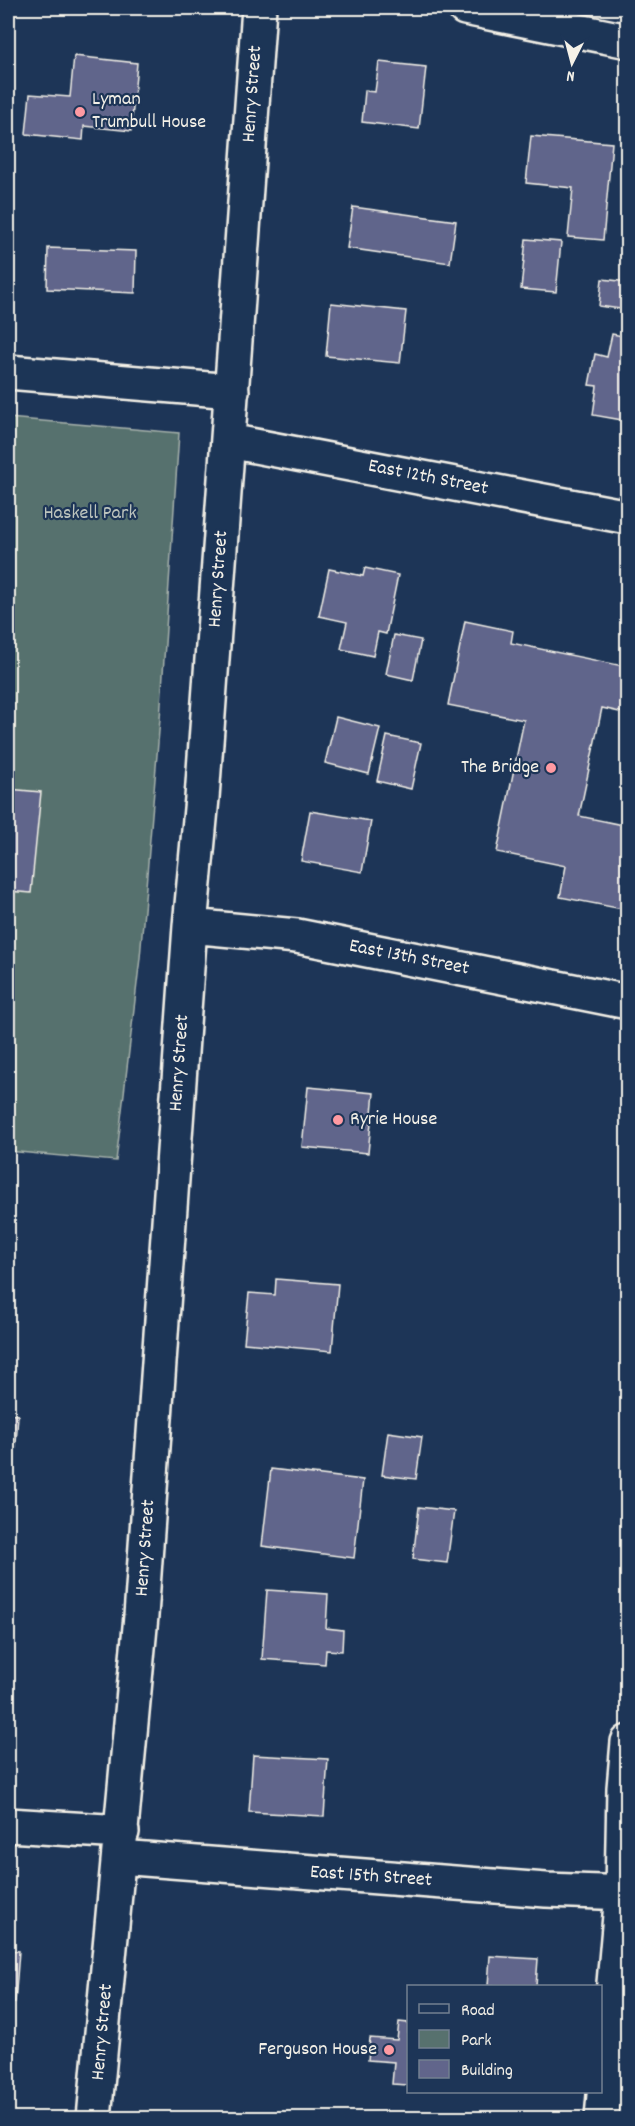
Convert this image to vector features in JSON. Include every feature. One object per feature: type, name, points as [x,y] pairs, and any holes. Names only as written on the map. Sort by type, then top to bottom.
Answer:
[{"type":"street","name":"Henry Street","points":[[94,2118],[121,1845],[153,1461],[190,926],[229,441],[259,8]]},
{"type":"street","points":[[465,8],[627,41]]},
{"type":"street","points":[[8,372],[232,391]]},
{"type":"street","name":"East 12th Street","points":[[229,441],[627,517]]},
{"type":"street","name":"East 13th Street","points":[[190,926],[297,936],[627,1002]]},
{"type":"street","points":[[602,2118],[625,1893],[624,1788],[627,1742]]},
{"type":"street","name":"East 15th Street","points":[[8,1825],[121,1845],[546,1890],[625,1893]]},
{"type":"green space","name":"Haskell Park","points":[[8,418],[179,433],[160,719],[140,958],[116,1161],[8,1151]]},
{"type":"building","name":"Lyman Trumbull House","points":[[74,56],[137,63],[131,131],[84,126],[83,140],[26,134],[30,94],[70,97]]},
{"type":"building","points":[[379,62],[426,67],[419,129],[362,122],[365,91],[375,92]]},
{"type":"building","points":[[8,130],[15,130],[10,189],[8,189]]},
{"type":"building","points":[[531,136],[612,143],[603,240],[568,237],[573,188],[526,183]]},
{"type":"building","points":[[353,207],[456,221],[450,263],[347,248]]},
{"type":"building","points":[[526,239],[561,242],[556,292],[521,289]]},
{"type":"building","points":[[48,248],[136,251],[135,293],[47,289]]},
{"type":"building","points":[[602,279],[628,282],[628,310],[599,306]]},
{"type":"building","points":[[331,303],[406,311],[400,363],[326,356]]},
{"type":"building","points":[[612,334],[628,337],[628,421],[593,415],[597,386],[589,385],[595,354],[607,357]]},
{"type":"building","points":[[365,568],[398,575],[386,634],[378,632],[373,656],[341,649],[347,622],[319,616],[329,569],[363,576]]},
{"type":"building","name":"The Bridge","points":[[465,621],[513,631],[511,643],[628,667],[628,714],[602,708],[579,816],[628,826],[628,885],[622,909],[560,897],[566,866],[497,852],[524,720],[448,705]]},
{"type":"building","points":[[394,635],[421,640],[413,680],[386,674]]},
{"type":"building","points":[[336,717],[380,728],[369,774],[325,763]]},
{"type":"building","points":[[387,736],[421,743],[411,789],[377,781]]},
{"type":"building","points":[[8,789],[41,792],[31,893],[8,891]]},
{"type":"building","points":[[310,811],[371,821],[362,872],[301,861]]},
{"type":"building","name":"Ryrie House","points":[[308,1087],[374,1093],[368,1153],[302,1147]]},
{"type":"building","points":[[276,1279],[338,1284],[332,1351],[244,1343],[249,1293],[275,1295]]},
{"type":"building","points":[[8,1414],[18,1415],[14,1472],[8,1472]]},
{"type":"building","points":[[388,1432],[422,1437],[416,1479],[382,1475]]},
{"type":"building","points":[[271,1469],[363,1480],[354,1558],[262,1546]]},
{"type":"building","points":[[419,1507],[454,1511],[447,1563],[413,1559]]},
{"type":"building","points":[[267,1590],[328,1594],[326,1628],[343,1630],[342,1651],[326,1650],[325,1664],[262,1659]]},
{"type":"building","points":[[253,1755],[328,1759],[324,1816],[249,1812]]},
{"type":"building","points":[[8,1950],[19,1951],[15,2003],[8,2003]]},
{"type":"building","points":[[490,1956],[538,1959],[536,1985],[488,1985]]},
{"type":"building","name":"Ferguson House","points":[[399,2022],[407,2023],[407,2085],[392,2084],[394,2062],[368,2060],[370,2038],[397,2040]]},
{"type":"building","points":[[8,2045],[14,2046],[10,2086],[8,2085]]},
{"type":"place","name":"Lyman Trumbull House","points":[[80,112]]},
{"type":"place","name":"The Bridge","points":[[551,768]]},
{"type":"place","name":"Ryrie House","points":[[338,1120]]},
{"type":"place","name":"Ferguson House","points":[[389,2050]]}]
